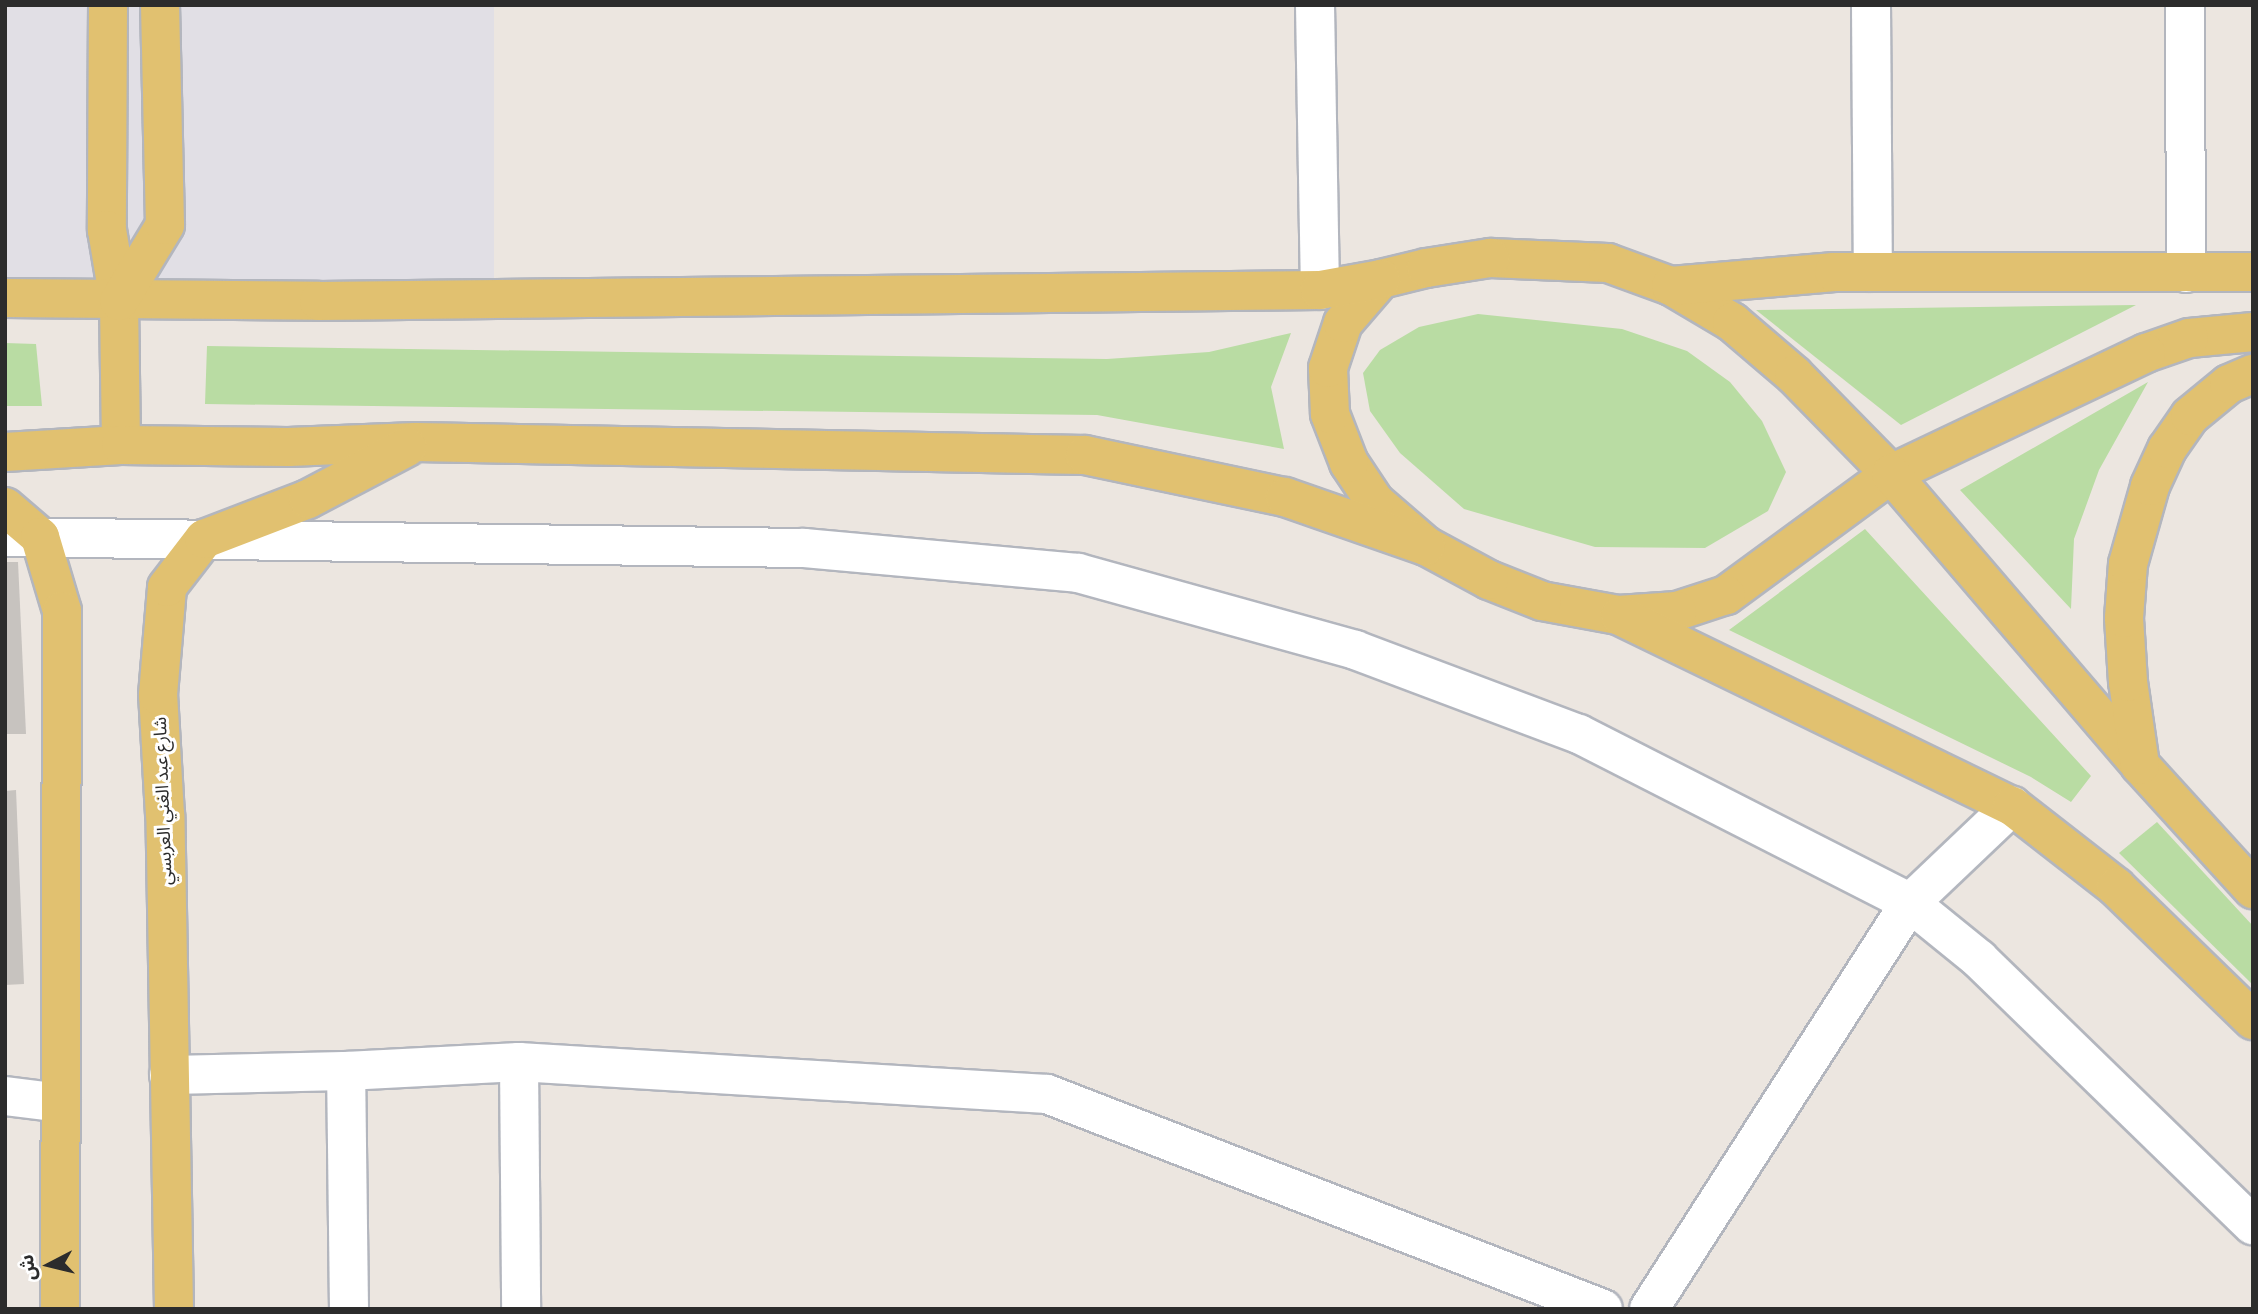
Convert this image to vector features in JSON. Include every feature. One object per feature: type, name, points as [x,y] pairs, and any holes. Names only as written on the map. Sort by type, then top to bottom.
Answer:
[{"type":"main road","points":[[108,5],[107,230],[119,301],[121,445]]},
{"type":"main road","points":[[119,301],[165,225],[160,5]]},
{"type":"main road","points":[[5,298],[119,301],[1320,290],[1490,258],[1608,263],[1671,286],[1732,323],[1794,375],[1891,474],[2140,765],[2253,889]]},
{"type":"main road","points":[[1671,286],[1834,272],[2253,272]]},
{"type":"main road","points":[[1381,279],[1343,323],[1328,368],[1331,414],[1349,463],[1375,502],[1426,546]]},
{"type":"main road","points":[[5,452],[121,445],[288,447],[416,442],[1084,456],[1285,497],[1426,546],[1489,580],[1542,601],[1618,615],[1677,611],[1727,595],[1891,474],[2146,353],[2189,338],[2253,332]]},
{"type":"main road","points":[[2140,765],[2128,682],[2124,618],[2128,564],[2150,486],[2167,449],[2190,415],[2229,384],[2253,374]]},
{"type":"main road","points":[[204,539],[308,499],[416,442]]},
{"type":"main road","points":[[5,507],[62,611],[60,1309]]},
{"type":"main road","name":"شارع عبد الغني العربسي","points":[[174,1309],[165,815],[158,695],[167,587],[204,539]]},
{"type":"main road","points":[[1618,615],[2012,806],[2116,887],[2253,1020]]},
{"type":"street","points":[[1315,5],[1320,290]]},
{"type":"street","points":[[1871,5],[1873,272]]},
{"type":"street","points":[[2185,5],[2186,273]]},
{"type":"street","points":[[23,537],[804,548],[1079,573],[1355,650],[1579,734],[1910,903],[1979,960],[2253,1225]]},
{"type":"street","points":[[1649,1309],[1910,903],[2012,806]]},
{"type":"street","points":[[169,1075],[346,1072],[519,1062],[1047,1094],[1603,1309]]},
{"type":"street","points":[[519,1062],[521,1309]]},
{"type":"street","points":[[346,1072],[349,1309]]},
{"type":"street","points":[[5,1096],[61,1103]]},
{"type":"shaded area","points":[[5,5],[494,5],[494,298],[5,298]]},
{"type":"green space","points":[[2136,305],[1901,425],[1756,310]]},
{"type":"green space","points":[[1478,314],[1622,329],[1687,351],[1730,382],[1762,421],[1786,472],[1768,511],[1705,548],[1595,547],[1464,509],[1400,453],[1370,411],[1363,373],[1380,350],[1419,327]]},
{"type":"green space","points":[[1291,333],[1271,387],[1284,449],[1097,415],[205,404],[207,346],[1107,359],[1209,352]]},
{"type":"green space","points":[[5,343],[36,344],[42,406],[5,406]]},
{"type":"green space","points":[[2148,382],[2099,470],[2074,539],[2071,609],[1960,490]]},
{"type":"green space","points":[[1865,529],[2091,776],[2071,802],[2031,777],[1729,630]]},
{"type":"green space","points":[[2157,822],[2253,926],[2253,985],[2119,853]]},
{"type":"building","points":[[5,562],[18,562],[26,734],[5,734]]},
{"type":"building","points":[[16,790],[24,984],[5,985],[5,791]]}]
